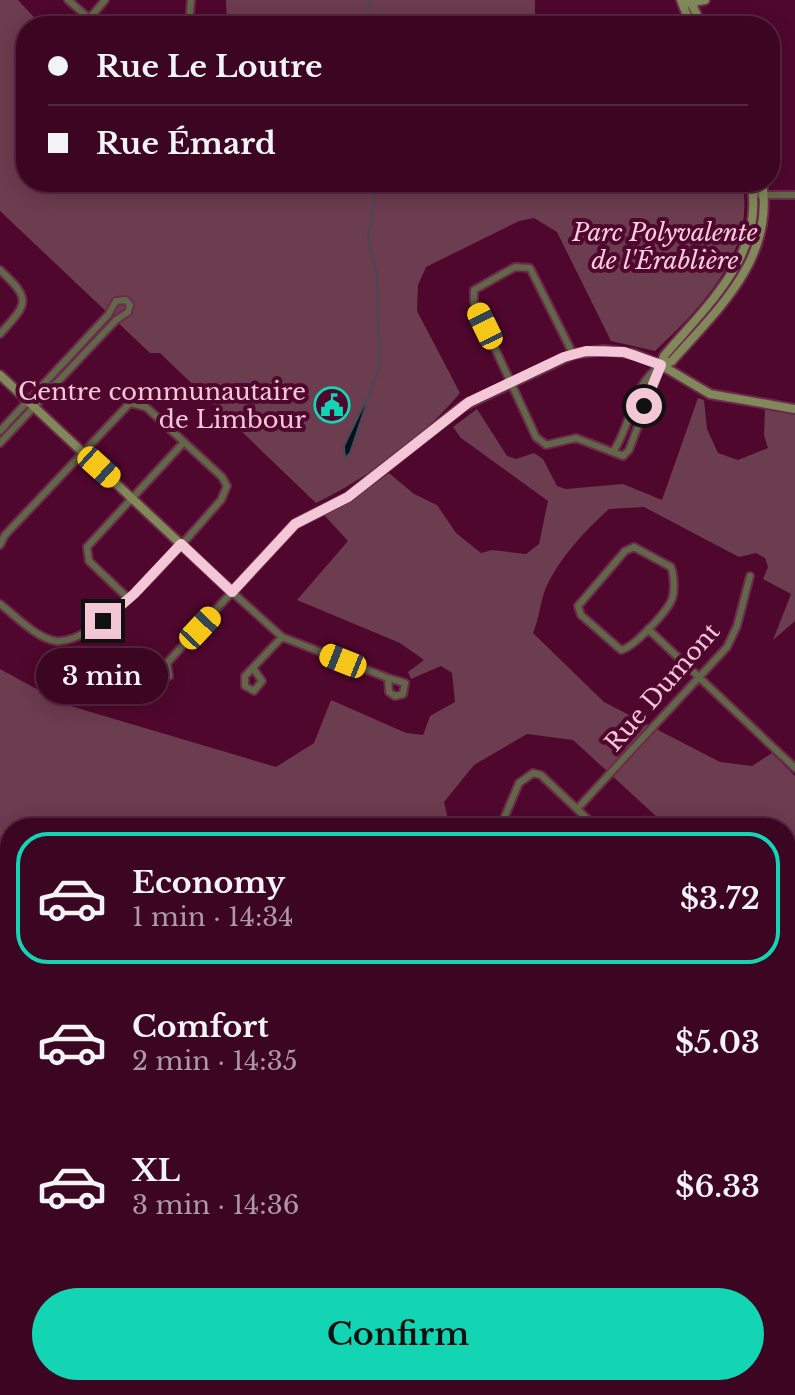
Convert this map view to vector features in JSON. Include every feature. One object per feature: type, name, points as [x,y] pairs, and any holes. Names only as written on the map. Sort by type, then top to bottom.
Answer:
[{"type":"street","points":[[68,0],[86,16]]},
{"type":"street","points":[[92,16],[105,0]]},
{"type":"street","points":[[686,1],[705,0]]},
{"type":"street","points":[[573,354],[533,271],[522,265],[515,267],[479,285],[473,294],[542,443],[555,445],[576,438],[623,456],[629,450],[664,356],[737,266],[750,231],[753,192]]},
{"type":"street","points":[[613,452],[635,395],[652,372],[672,361],[742,280],[760,237],[764,194]]},
{"type":"street","points":[[754,195],[795,195]]},
{"type":"street","points":[[0,270],[21,290],[24,299],[20,311],[0,334]]},
{"type":"street","points":[[0,431],[31,404],[116,320],[128,312],[130,305],[126,300],[116,301],[108,315],[31,404],[0,443]]},
{"type":"street","points":[[167,663],[301,520],[348,497],[463,406],[573,354],[615,351],[661,365],[707,393],[795,409]]},
{"type":"street","points":[[0,375],[282,637],[388,678]]},
{"type":"street","points":[[0,545],[5,535],[125,406],[134,402],[146,407],[222,477],[227,486],[224,496],[181,544],[129,599],[93,628],[58,641],[39,634],[0,604]]},
{"type":"street","points":[[129,599],[93,565],[86,554],[89,543],[184,442]]},
{"type":"street","points":[[634,547],[668,564],[674,573],[672,599],[648,629],[627,649],[621,650],[578,609],[581,600],[625,551],[634,547]]},
{"type":"street","name":"Rue Dumont","points":[[577,809],[700,678],[735,633],[750,576]]},
{"type":"street","points":[[648,629],[795,768]]},
{"type":"street","points":[[253,668],[282,637]]},
{"type":"street","points":[[504,818],[519,783],[528,773],[541,775],[586,818]]},
{"type":"green space","name":"Parc Polyvalente de l'Érablière","points":[[0,0],[18,0],[33,16],[16,16],[16,192],[743,192],[744,207],[741,232],[721,277],[690,317],[655,351],[611,341],[557,232],[534,218],[519,221],[426,267],[418,285],[417,311],[460,393],[429,426],[394,456],[316,503],[160,353],[150,353],[0,211]]},
{"type":"green space","points":[[226,0],[535,0],[535,16],[227,16]]},
{"type":"green space","points":[[698,398],[704,400],[707,429],[718,453],[738,460],[768,448],[764,435],[765,409],[795,415],[795,621],[773,640],[791,594],[763,579],[768,567],[765,558],[756,553],[739,557],[644,507],[609,509],[582,536],[550,579],[533,633],[604,702],[720,762],[752,766],[772,753],[795,776],[795,818],[658,818],[573,740],[527,734],[474,765],[444,802],[448,818],[0,818],[0,669],[64,704],[276,767],[314,743],[331,700],[406,733],[423,735],[430,716],[455,702],[452,673],[441,666],[411,679],[408,672],[424,660],[400,643],[297,600],[348,541],[324,515],[346,504],[389,473],[414,494],[437,505],[456,533],[481,553],[492,550],[526,554],[539,544],[548,501],[461,438],[453,427],[477,409],[507,456],[516,459],[534,453],[543,459],[557,486],[566,489],[623,484],[662,500]]},
{"type":"water","points":[[371,390],[350,453],[345,458],[344,446]]},
{"type":"waterway","points":[[366,16],[370,0]]},
{"type":"waterway","points":[[371,389],[378,373],[379,352],[377,275],[368,240],[374,200],[372,192]]},
{"type":"place","name":"Centre communautaire de Limbour","points":[[332,405]]},
{"type":"route","points":[[103,621],[134,594],[181,544],[232,592],[301,520],[348,497],[469,402],[564,357],[604,350],[634,354],[661,365],[644,406]]}]
